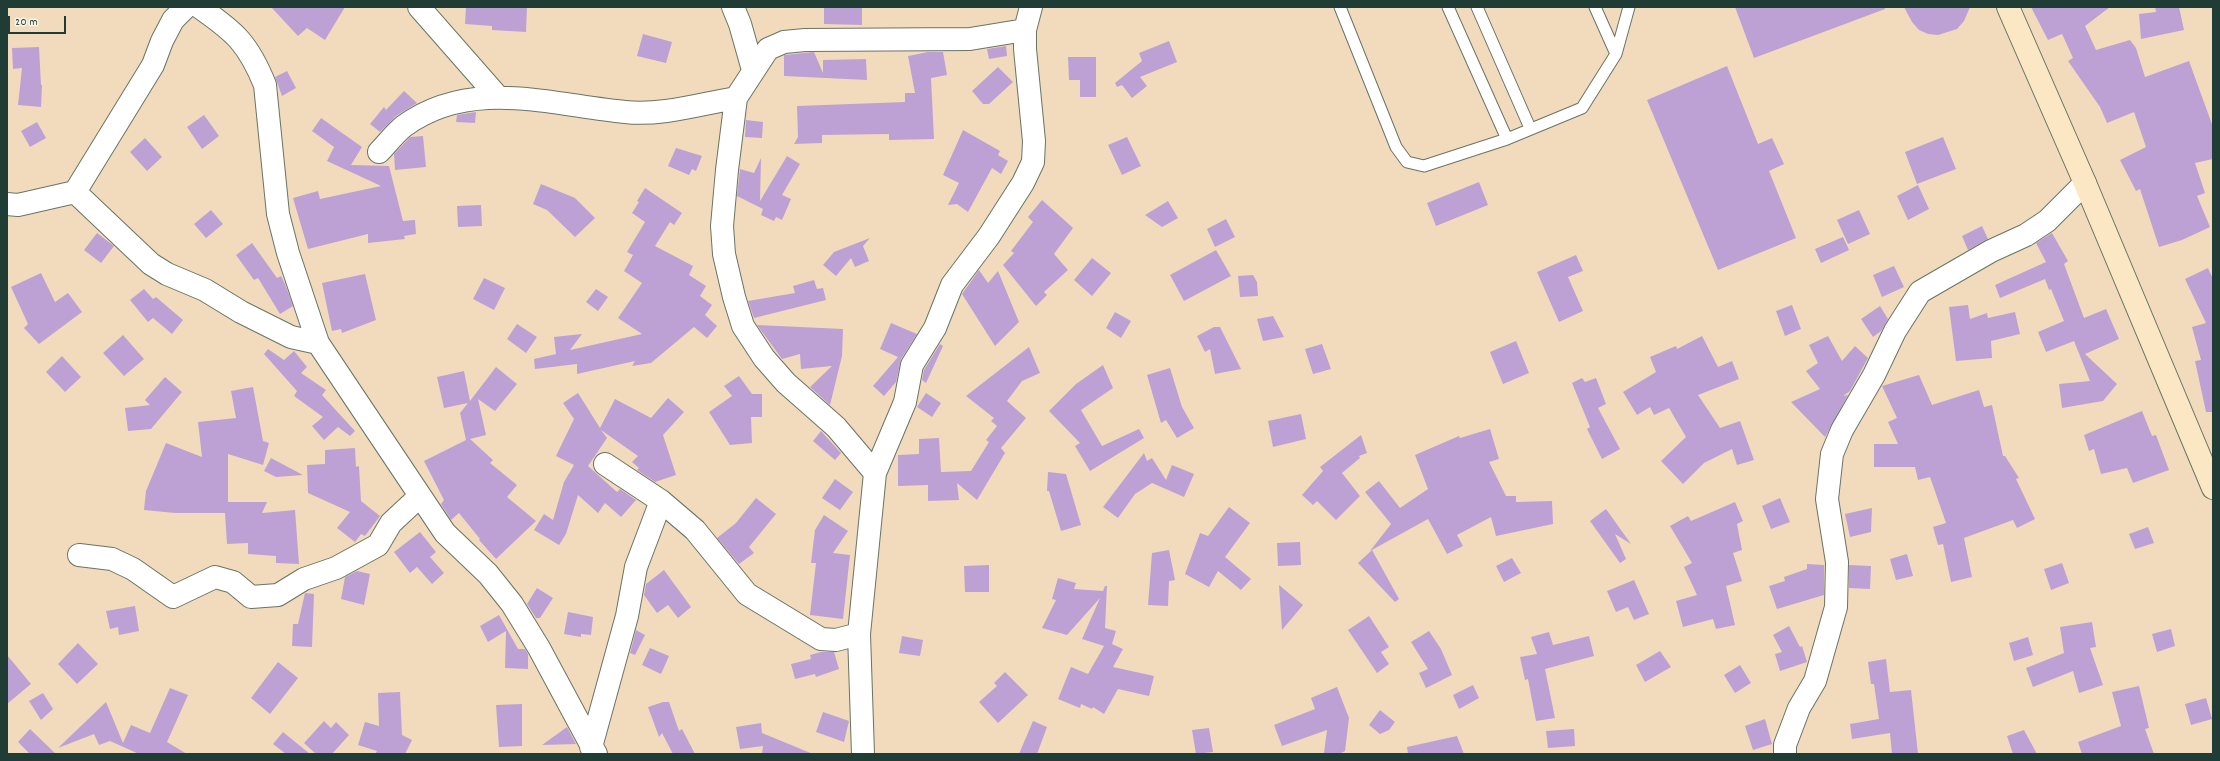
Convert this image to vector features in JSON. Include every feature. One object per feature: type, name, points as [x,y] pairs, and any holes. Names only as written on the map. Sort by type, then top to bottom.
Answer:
[{"type":"street","points":[[7,204],[18,205],[75,192],[153,65],[162,40],[174,20],[186,7]]},
{"type":"street","points":[[199,7],[231,29],[244,44],[258,66],[265,84],[278,214],[288,253],[318,343],[445,534],[488,574],[512,604],[539,648],[594,750]]},
{"type":"street","points":[[419,7],[498,97]]},
{"type":"street","points":[[733,7],[740,24],[753,70]]},
{"type":"street","points":[[863,754],[859,634],[875,473],[905,402],[912,365],[935,328],[952,285],[989,236],[1023,183],[1033,162],[1034,141],[1028,87],[1025,30],[1031,7]]},
{"type":"street","points":[[2008,7],[2085,183],[2213,488]]},
{"type":"street","points":[[875,473],[836,427],[786,384],[764,358],[743,326],[734,297],[724,254],[722,226],[736,98],[768,49],[784,42],[805,40],[970,39],[1025,30]]},
{"type":"street","points":[[379,152],[404,126],[434,110],[465,99],[498,97],[626,112],[656,112],[736,98]]},
{"type":"street","points":[[1785,754],[1786,745],[1799,708],[1815,681],[1836,607],[1837,562],[1827,499],[1832,454],[1842,430],[1874,375],[1895,331],[1920,292],[1991,251],[2026,235],[2047,221],[2085,183]]},
{"type":"street","points":[[75,192],[151,264],[167,274],[205,290],[241,312],[290,337],[318,343]]},
{"type":"street","points":[[604,464],[661,501],[695,530],[747,594],[821,639],[836,640],[859,634]]},
{"type":"street","points":[[79,555],[112,559],[133,569],[173,597],[215,577],[233,582],[251,597],[278,595],[304,579],[336,568],[378,545],[391,523],[420,496]]},
{"type":"street","points":[[594,750],[618,651],[636,567],[661,501]]},
{"type":"lane","points":[[1340,7],[1396,147],[1407,162],[1424,166],[1507,139],[1530,128],[1582,108],[1616,54],[1629,7]]},
{"type":"lane","points":[[1448,7],[1507,139]]},
{"type":"lane","points":[[1477,7],[1530,128]]},
{"type":"lane","points":[[1595,7],[1616,54]]},
{"type":"building","points":[[271,7],[345,7],[325,40],[307,28],[298,36]]},
{"type":"building","points":[[466,7],[527,7],[526,32],[492,30],[492,26],[465,24]]},
{"type":"building","points":[[824,7],[862,7],[862,25],[824,24]]},
{"type":"building","points":[[1735,7],[1885,7],[1885,9],[1754,58]]},
{"type":"building","points":[[1904,7],[1970,7],[1964,21],[1957,29],[1938,35],[1928,34],[1919,30],[1912,22]]},
{"type":"building","points":[[2031,7],[2110,7],[2085,26],[2096,50],[2130,40],[2136,48],[2145,77],[2189,61],[2213,127],[2213,159],[2195,163],[2205,193],[2197,196],[2210,227],[2182,240],[2159,247],[2140,189],[2136,191],[2120,160],[2146,147],[2134,112],[2107,123],[2100,107],[2068,61],[2073,58],[2062,34],[2048,40]]},
{"type":"building","points":[[2155,7],[2179,7],[2184,30],[2141,39],[2139,14],[2156,12]]},
{"type":"building","points":[[643,34],[672,42],[666,63],[637,56]]},
{"type":"building","points":[[1169,41],[1177,62],[1140,77],[1147,86],[1132,98],[1122,85],[1117,87],[1115,83],[1142,61],[1139,53]]},
{"type":"building","points":[[1006,46],[1007,56],[989,59],[987,49]]},
{"type":"building","points":[[39,47],[42,85],[41,107],[18,105],[22,68],[13,69],[12,48]]},
{"type":"building","points":[[814,52],[823,73],[823,60],[866,59],[867,80],[784,76],[784,55]]},
{"type":"building","points":[[928,52],[943,52],[947,75],[931,78],[934,139],[889,140],[889,134],[822,135],[822,143],[794,144],[798,137],[797,106],[905,102],[905,93],[915,93],[908,56]]},
{"type":"building","points":[[1068,57],[1096,57],[1096,97],[1080,97],[1080,80],[1069,80]]},
{"type":"building","points":[[1727,66],[1758,144],[1772,138],[1784,164],[1769,171],[1796,238],[1718,270],[1647,100]]},
{"type":"building","points":[[998,67],[1013,82],[989,104],[983,104],[972,91]]},
{"type":"building","points":[[287,71],[296,88],[282,96],[275,77]]},
{"type":"building","points":[[404,91],[417,103],[396,116],[380,132],[370,124],[384,107],[386,110]]},
{"type":"building","points":[[476,112],[475,123],[456,122],[457,115]]},
{"type":"building","points":[[204,115],[219,136],[202,149],[187,127]]},
{"type":"building","points":[[321,118],[362,147],[351,165],[389,166],[403,221],[415,220],[416,234],[404,236],[405,239],[368,243],[368,234],[308,249],[293,198],[318,191],[320,199],[381,186],[327,161],[334,147],[312,131]]},
{"type":"building","points":[[746,120],[763,122],[762,138],[745,137]]},
{"type":"building","points":[[37,122],[46,138],[30,147],[21,131]]},
{"type":"building","points":[[963,130],[1000,151],[998,155],[1008,161],[1001,174],[992,168],[968,212],[957,204],[948,205],[959,183],[943,175]]},
{"type":"building","points":[[423,136],[426,167],[395,170],[394,154],[410,137]]},
{"type":"building","points":[[1127,137],[1141,166],[1122,175],[1108,145]]},
{"type":"building","points":[[1943,137],[1956,169],[1917,184],[1905,152]]},
{"type":"building","points":[[145,138],[162,157],[147,171],[130,152]]},
{"type":"building","points":[[676,148],[702,156],[696,171],[692,169],[689,175],[668,166]]},
{"type":"building","points":[[787,156],[800,164],[782,195],[791,199],[782,220],[776,217],[774,221],[761,215],[763,209],[737,196],[740,169],[754,173],[761,158],[760,201]]},
{"type":"building","points":[[1479,182],[1488,205],[1436,226],[1427,203]]},
{"type":"building","points":[[541,184],[575,198],[595,218],[575,237],[547,210],[533,204]]},
{"type":"building","points":[[1918,185],[1929,209],[1908,220],[1897,196]]},
{"type":"building","points":[[645,188],[682,213],[674,225],[670,222],[655,246],[693,266],[689,275],[706,286],[700,296],[712,305],[705,315],[717,326],[707,338],[694,327],[651,363],[632,366],[635,361],[577,374],[577,364],[535,369],[534,359],[556,354],[554,337],[582,334],[570,350],[642,334],[618,318],[642,283],[624,271],[633,255],[627,252],[645,222],[632,213]]},
{"type":"building","points":[[1042,200],[1073,228],[1054,254],[1068,270],[1044,292],[1047,295],[1036,306],[1003,265],[1014,253],[1011,251],[1033,222],[1028,217]]},
{"type":"building","points":[[1168,201],[1178,218],[1162,227],[1145,215]]},
{"type":"building","points":[[481,205],[482,226],[458,227],[457,206]]},
{"type":"building","points":[[211,210],[223,224],[206,238],[194,224]]},
{"type":"building","points":[[1859,210],[1870,234],[1848,244],[1837,220]]},
{"type":"building","points":[[1226,219],[1235,237],[1215,247],[1207,229]]},
{"type":"building","points":[[1982,226],[1988,239],[1968,250],[1962,236]]},
{"type":"building","points":[[97,233],[114,246],[101,263],[84,250]]},
{"type":"building","points":[[2052,233],[2068,261],[2064,264],[2084,318],[2106,309],[2119,339],[2085,354],[2117,384],[2103,401],[2062,408],[2059,384],[2090,381],[2074,341],[2046,352],[2038,332],[2064,321],[2051,289],[2049,290],[2045,279],[2000,298],[1995,285],[2046,262],[2036,243]]},
{"type":"building","points":[[1843,237],[1849,250],[1821,263],[1815,249]]},
{"type":"building","points":[[870,238],[863,246],[869,261],[855,267],[851,258],[836,276],[823,265],[834,252]]},
{"type":"building","points":[[252,243],[277,278],[281,276],[285,284],[293,306],[280,314],[258,278],[254,280],[236,255]]},
{"type":"building","points":[[1216,250],[1231,276],[1184,301],[1170,275]]},
{"type":"building","points":[[1576,255],[1583,271],[1568,277],[1583,311],[1559,322],[1537,272]]},
{"type":"building","points":[[1092,258],[1111,273],[1092,296],[1074,280]]},
{"type":"building","points":[[1894,266],[1904,287],[1882,297],[1873,275]]},
{"type":"building","points":[[2208,268],[2213,279],[2213,412],[2206,412],[2195,361],[2201,360],[2192,327],[2206,323],[2185,279]]},
{"type":"building","points":[[979,270],[988,283],[998,271],[1019,322],[995,346],[962,294]]},
{"type":"building","points":[[41,273],[55,302],[68,293],[82,312],[39,344],[24,328],[28,324],[11,287]]},
{"type":"building","points":[[365,274],[376,320],[342,333],[341,329],[332,331],[322,283]]},
{"type":"building","points":[[1253,275],[1257,282],[1258,296],[1240,297],[1238,276]]},
{"type":"building","points":[[484,278],[505,288],[494,310],[473,299]]},
{"type":"building","points":[[814,280],[817,289],[823,288],[826,300],[754,318],[748,301],[795,293],[793,286]]},
{"type":"building","points":[[144,289],[153,299],[156,297],[183,320],[172,334],[153,318],[148,322],[130,300]]},
{"type":"building","points":[[596,289],[608,297],[598,311],[586,302]]},
{"type":"building","points":[[1792,305],[1801,329],[1785,336],[1776,311]]},
{"type":"building","points":[[1968,305],[1970,319],[1987,313],[1988,318],[2015,312],[2020,334],[1991,341],[1992,358],[1956,361],[1949,307]]},
{"type":"building","points":[[1880,306],[1888,319],[1881,331],[1873,337],[1861,319]]},
{"type":"building","points":[[1115,312],[1131,321],[1121,338],[1106,328]]},
{"type":"building","points":[[1273,316],[1284,337],[1263,341],[1257,319]]},
{"type":"building","points":[[891,323],[917,334],[901,359],[896,382],[884,396],[873,386],[898,357],[880,349]]},
{"type":"building","points":[[517,324],[537,337],[526,353],[507,339]]},
{"type":"building","points":[[757,325],[843,329],[842,356],[830,405],[810,387],[832,366],[801,369],[800,354],[782,359]]},
{"type":"building","points":[[1214,327],[1220,327],[1241,369],[1215,374],[1210,349],[1205,352],[1197,336]]},
{"type":"building","points":[[123,335],[144,359],[124,376],[103,353]]},
{"type":"building","points":[[1702,336],[1718,367],[1732,361],[1739,379],[1698,395],[1720,428],[1740,421],[1754,460],[1737,465],[1732,449],[1704,463],[1683,484],[1661,461],[1686,437],[1669,408],[1654,415],[1650,407],[1637,415],[1623,392],[1656,372],[1650,357],[1676,346],[1677,349]]},
{"type":"building","points":[[1828,336],[1842,361],[1855,346],[1868,358],[1850,391],[1843,396],[1848,395],[1825,437],[1791,402],[1820,389],[1806,371],[1818,363],[1809,345]]},
{"type":"building","points":[[1516,341],[1529,373],[1503,384],[1490,352]]},
{"type":"building","points":[[940,344],[943,346],[926,383],[922,380],[924,370]]},
{"type":"building","points":[[1322,344],[1331,369],[1313,374],[1305,349]]},
{"type":"building","points":[[1029,347],[1040,373],[1022,381],[1007,401],[1026,418],[1001,448],[1005,453],[977,500],[957,483],[959,500],[928,501],[928,485],[898,486],[898,455],[919,454],[919,439],[939,438],[941,472],[971,471],[989,442],[986,440],[997,426],[991,421],[994,418],[966,396]]},
{"type":"building","points":[[268,349],[284,360],[294,351],[307,367],[301,373],[326,390],[322,395],[355,431],[350,436],[338,427],[324,440],[312,426],[323,417],[294,396],[297,391],[264,354]]},
{"type":"building","points":[[62,356],[81,377],[65,392],[46,372]]},
{"type":"building","points":[[1103,365],[1113,388],[1081,410],[1102,446],[1139,429],[1144,438],[1090,471],[1075,446],[1080,443],[1049,411],[1076,384]]},
{"type":"building","points":[[496,367],[517,384],[495,411],[478,399],[486,435],[470,439],[493,460],[490,463],[517,485],[507,497],[536,521],[496,559],[479,540],[480,539],[459,513],[451,520],[441,504],[444,500],[424,461],[466,440],[460,413],[468,403],[444,408],[437,377],[464,371],[470,401]]},
{"type":"building","points":[[1170,368],[1182,407],[1194,428],[1177,438],[1166,420],[1161,423],[1147,375]]},
{"type":"building","points":[[1919,375],[1932,405],[1979,390],[1984,407],[1992,405],[2003,456],[2005,456],[2019,478],[2016,479],[2035,519],[2017,528],[2013,520],[1964,538],[1972,577],[1951,582],[1943,544],[1938,545],[1933,527],[1946,523],[1930,477],[1918,480],[1915,467],[1874,467],[1874,444],[1898,444],[1888,422],[1897,418],[1882,386]]},
{"type":"building","points":[[739,376],[752,394],[762,394],[762,417],[751,417],[752,443],[730,445],[709,412],[732,396],[724,386]]},
{"type":"building","points":[[165,377],[182,392],[151,429],[128,431],[125,408],[150,405],[145,400]]},
{"type":"building","points":[[1582,378],[1585,382],[1596,378],[1606,404],[1598,408],[1620,449],[1602,459],[1587,429],[1590,427],[1572,383]]},
{"type":"building","points":[[253,387],[263,441],[269,443],[263,465],[228,454],[228,502],[267,502],[262,513],[295,510],[299,564],[276,563],[276,556],[248,554],[248,543],[227,544],[225,513],[175,513],[144,510],[146,491],[166,443],[202,457],[198,422],[236,418],[231,391]]},
{"type":"building","points":[[578,393],[600,428],[615,399],[651,418],[668,398],[684,412],[663,435],[676,475],[655,482],[637,470],[639,468],[632,462],[638,456],[601,430],[607,438],[588,466],[617,492],[620,489],[636,500],[621,517],[605,503],[598,513],[578,495],[566,534],[559,545],[534,530],[544,514],[553,520],[564,482],[574,465],[556,456],[574,419],[563,403]]},
{"type":"building","points":[[926,393],[941,403],[932,417],[917,407]]},
{"type":"building","points":[[2142,411],[2152,436],[2156,435],[2169,470],[2133,483],[2127,468],[2101,474],[2094,449],[2089,451],[2084,435]]},
{"type":"building","points":[[1301,414],[1306,439],[1273,447],[1268,421]]},
{"type":"building","points":[[1490,429],[1499,459],[1489,462],[1506,496],[1516,496],[1516,502],[1552,501],[1553,524],[1496,536],[1491,517],[1457,535],[1463,546],[1447,554],[1428,519],[1370,551],[1391,524],[1365,492],[1379,481],[1400,508],[1428,489],[1415,455],[1459,436],[1460,438]]},
{"type":"building","points":[[821,431],[841,453],[835,460],[813,441]]},
{"type":"building","points":[[1361,435],[1367,453],[1359,456],[1360,458],[1342,473],[1360,496],[1336,520],[1317,501],[1313,505],[1302,495],[1323,471],[1320,467]]},
{"type":"building","points":[[355,448],[356,467],[359,466],[361,501],[380,516],[365,536],[361,534],[355,542],[337,528],[350,512],[308,493],[307,465],[325,464],[325,450]]},
{"type":"building","points":[[1144,453],[1147,461],[1152,458],[1166,480],[1172,465],[1194,474],[1184,497],[1152,483],[1135,494],[1118,518],[1103,507]]},
{"type":"building","points":[[271,458],[303,475],[276,477],[264,471]]},
{"type":"building","points":[[1048,472],[1066,474],[1081,525],[1061,531],[1049,491],[1047,491]]},
{"type":"building","points":[[835,479],[853,492],[840,510],[822,498]]},
{"type":"building","points":[[756,498],[776,514],[749,547],[754,553],[739,564],[717,538],[736,523]]},
{"type":"building","points":[[1780,498],[1790,522],[1771,529],[1762,506]]},
{"type":"building","points":[[1735,502],[1743,521],[1737,524],[1742,550],[1733,553],[1742,581],[1726,586],[1735,625],[1716,629],[1713,619],[1683,627],[1676,601],[1697,595],[1684,567],[1692,563],[1670,526],[1688,516],[1691,521]]},
{"type":"building","points":[[1229,507],[1250,523],[1225,557],[1251,579],[1241,590],[1218,571],[1209,587],[1185,574],[1200,533],[1208,536]]},
{"type":"building","points":[[1872,508],[1871,532],[1850,537],[1845,514]]},
{"type":"building","points":[[1606,509],[1631,544],[1615,534],[1626,559],[1620,563],[1590,521]]},
{"type":"building","points":[[824,515],[848,531],[833,553],[850,555],[843,619],[810,615],[816,563],[811,563],[815,530]]},
{"type":"building","points":[[2148,527],[2154,543],[2135,549],[2129,534]]},
{"type":"building","points":[[420,532],[436,552],[430,557],[444,573],[432,584],[417,567],[410,573],[394,552]]},
{"type":"building","points":[[1300,542],[1301,565],[1278,566],[1277,543]]},
{"type":"building","points":[[1169,550],[1175,580],[1169,581],[1168,606],[1148,605],[1152,553]]},
{"type":"building","points":[[1372,550],[1399,599],[1395,602],[1358,563]]},
{"type":"building","points":[[1907,554],[1913,576],[1896,580],[1890,559]]},
{"type":"building","points":[[1512,558],[1521,573],[1504,582],[1496,566]]},
{"type":"building","points":[[2062,563],[2069,583],[2051,590],[2044,569]]},
{"type":"building","points":[[1807,564],[1824,565],[1824,595],[1777,609],[1769,586],[1785,581],[1784,577],[1807,569]]},
{"type":"building","points":[[989,565],[989,592],[965,592],[964,566]]},
{"type":"building","points":[[1849,565],[1871,566],[1870,589],[1849,588]]},
{"type":"building","points":[[664,570],[691,607],[678,618],[668,605],[657,613],[644,595],[646,584]]},
{"type":"building","points":[[357,571],[370,574],[364,605],[341,599],[345,577]]},
{"type":"building","points":[[1058,578],[1076,583],[1074,589],[1103,591],[1105,586],[1107,586],[1105,628],[1116,631],[1112,644],[1123,649],[1113,667],[1154,676],[1149,696],[1118,689],[1104,714],[1093,707],[1092,709],[1081,704],[1080,708],[1058,699],[1071,667],[1088,674],[1104,646],[1082,639],[1100,598],[1067,635],[1042,628],[1056,600],[1052,599]]},
{"type":"building","points":[[1634,580],[1649,614],[1634,620],[1628,607],[1616,612],[1607,591]]},
{"type":"building","points":[[1279,585],[1303,605],[1282,630]]},
{"type":"building","points":[[537,588],[553,598],[540,618],[536,618],[527,604]]},
{"type":"building","points":[[305,593],[314,594],[312,647],[292,646],[293,624],[298,624]]},
{"type":"building","points":[[135,606],[139,631],[119,635],[118,627],[110,629],[106,611]]},
{"type":"building","points":[[568,612],[593,617],[591,635],[581,634],[581,637],[564,634]]},
{"type":"building","points":[[499,615],[518,649],[525,649],[528,654],[528,669],[505,668],[506,631],[488,642],[480,626]]},
{"type":"building","points":[[1369,616],[1389,647],[1381,652],[1389,664],[1377,673],[1348,630]]},
{"type":"building","points":[[2092,622],[2096,647],[2090,648],[2103,685],[2079,693],[2073,671],[2033,687],[2026,668],[2064,653],[2060,627]]},
{"type":"building","points":[[1789,626],[1800,647],[1802,646],[1807,662],[1780,671],[1775,654],[1782,652],[1773,635]]},
{"type":"building","points":[[2171,629],[2175,646],[2157,652],[2152,634]]},
{"type":"building","points":[[636,630],[645,635],[635,655],[630,653]]},
{"type":"building","points":[[1429,631],[1441,649],[1452,675],[1426,688],[1419,673],[1428,669],[1411,642]]},
{"type":"building","points":[[1549,632],[1553,645],[1589,636],[1594,656],[1545,669],[1555,718],[1536,721],[1528,679],[1525,680],[1520,657],[1537,654],[1531,637]]},
{"type":"building","points":[[902,636],[923,640],[920,656],[899,653]]},
{"type":"building","points":[[2028,637],[2033,655],[2014,661],[2009,643]]},
{"type":"building","points":[[78,643],[98,664],[77,684],[58,664]]},
{"type":"building","points":[[650,648],[669,656],[661,674],[642,665]]},
{"type":"building","points":[[1660,651],[1671,667],[1645,682],[1636,665]]},
{"type":"building","points":[[821,652],[834,652],[839,669],[816,677],[815,674],[795,679],[791,664],[811,659],[810,655]]},
{"type":"building","points":[[7,655],[31,684],[7,704]]},
{"type":"building","points":[[1886,659],[1890,692],[1911,690],[1918,754],[1892,754],[1890,733],[1852,739],[1850,724],[1879,719],[1874,684],[1871,684],[1868,662]]},
{"type":"building","points":[[278,662],[298,678],[270,714],[251,698]]},
{"type":"building","points":[[1740,665],[1751,683],[1735,693],[1724,675]]},
{"type":"building","points":[[1005,672],[1028,695],[998,723],[979,702],[997,686],[994,683]]},
{"type":"building","points":[[1473,685],[1479,698],[1459,709],[1453,695]]},
{"type":"building","points":[[2139,686],[2149,728],[2145,729],[2154,754],[2082,754],[2078,742],[2121,726],[2112,692]]},
{"type":"building","points":[[1337,687],[1349,718],[1345,751],[1339,754],[1324,753],[1327,730],[1282,746],[1274,725],[1315,709],[1311,698]]},
{"type":"building","points":[[170,688],[188,695],[167,742],[187,754],[139,754],[110,741],[99,745],[94,734],[58,748],[106,702],[123,743],[131,725],[150,733]]},
{"type":"building","points":[[400,692],[402,735],[412,740],[405,754],[375,754],[377,751],[358,745],[365,722],[379,726],[378,693]]},
{"type":"building","points":[[43,693],[53,709],[41,720],[29,701]]},
{"type":"building","points":[[2206,698],[2212,719],[2191,725],[2185,704]]},
{"type":"building","points":[[663,702],[669,702],[679,731],[682,729],[695,754],[673,754],[662,733],[659,737],[648,707]]},
{"type":"building","points":[[522,704],[522,746],[499,747],[496,705]]},
{"type":"building","points":[[1380,710],[1395,722],[1389,730],[1380,734],[1369,725]]},
{"type":"building","points":[[823,712],[849,721],[844,742],[816,732]]},
{"type":"building","points":[[1765,719],[1772,744],[1753,750],[1745,726]]},
{"type":"building","points":[[324,721],[331,728],[336,722],[349,735],[332,754],[316,754],[304,743]]},
{"type":"building","points":[[1033,721],[1047,727],[1037,754],[1019,754]]},
{"type":"building","points":[[761,723],[762,733],[813,754],[762,754],[763,746],[740,749],[736,727]]},
{"type":"building","points":[[567,727],[576,744],[542,745]]},
{"type":"building","points":[[1209,728],[1213,752],[1196,754],[1192,730]]},
{"type":"building","points":[[30,729],[56,754],[30,754],[18,742]]},
{"type":"building","points":[[1574,729],[1575,746],[1548,748],[1546,731]]},
{"type":"building","points":[[2024,730],[2037,754],[2013,754],[2007,736]]},
{"type":"building","points":[[283,732],[310,754],[286,754],[273,744]]},
{"type":"building","points":[[1457,736],[1464,754],[1408,754],[1407,747]]}]
